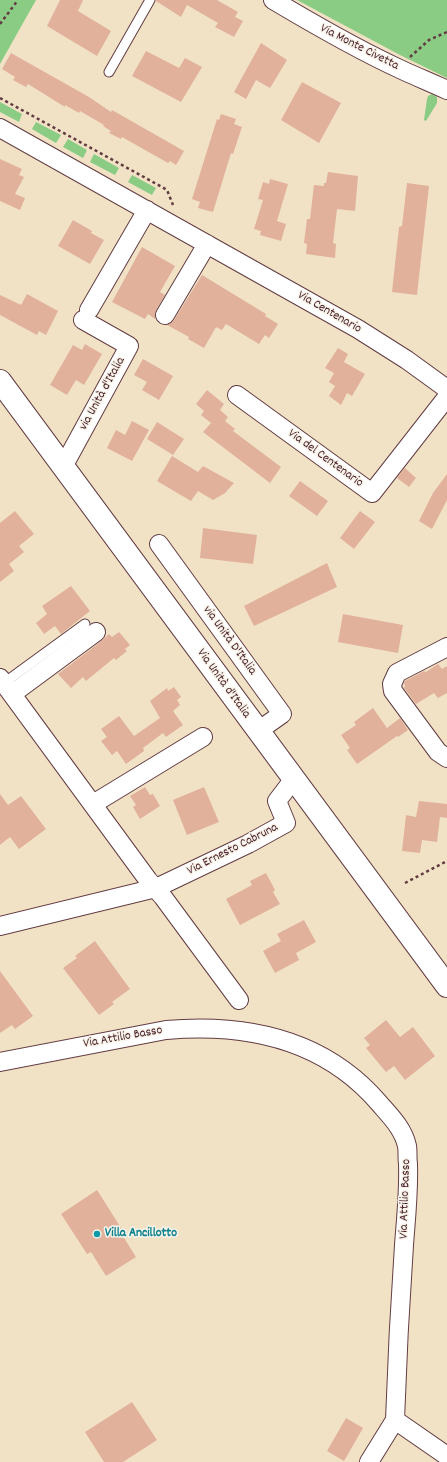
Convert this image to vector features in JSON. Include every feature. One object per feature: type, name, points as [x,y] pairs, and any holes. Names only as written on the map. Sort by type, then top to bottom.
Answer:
[{"type":"street","name":"Via Monte Civetta","points":[[273,0],[318,27],[402,70],[447,90]]},
{"type":"street","name":"Via Centenario","points":[[0,128],[358,329],[407,360],[447,389]]},
{"type":"street","name":"via Unità d'Italia","points":[[63,467],[129,346],[86,315],[147,210]]},
{"type":"street","points":[[165,315],[207,244]]},
{"type":"street","name":"Via Unità d'Italia","points":[[0,381],[293,780],[447,986]]},
{"type":"street","name":"Via del Centenario","points":[[237,395],[372,493],[447,397]]},
{"type":"street","name":"via Unità D'Italia","points":[[159,544],[282,714],[258,731]]},
{"type":"street","points":[[91,628],[6,685],[239,1000]]},
{"type":"street","points":[[447,647],[397,673],[392,684],[393,690],[438,752],[447,758]]},
{"type":"street","points":[[93,804],[203,737]]},
{"type":"street","name":"Via Ernesto Cabruna","points":[[0,926],[156,888],[248,844],[286,823],[277,801],[293,780]]},
{"type":"street","name":"Via Attilio Basso","points":[[0,1062],[166,1030],[190,1028],[248,1031],[279,1038],[312,1051],[339,1067],[373,1096],[398,1125],[406,1145],[409,1179],[397,1349],[395,1420]]},
{"type":"street","points":[[369,1462],[395,1420],[447,1456]]},
{"type":"lane","points":[[109,72],[150,0]]},
{"type":"path","points":[[0,24],[18,0]]},
{"type":"path","points":[[402,70],[412,54],[429,40],[447,32]]},
{"type":"path","points":[[0,98],[167,190],[174,207]]},
{"type":"path","points":[[405,883],[447,861]]},
{"type":"green space","points":[[0,0],[36,0],[0,64]]},
{"type":"green space","points":[[297,0],[447,0],[447,78],[400,55]]},
{"type":"green space","points":[[432,94],[437,97],[437,103],[426,121],[424,120],[427,99],[428,96]]},
{"type":"green space","points":[[0,102],[22,114],[19,122],[0,112]]},
{"type":"green space","points":[[36,122],[61,135],[56,143],[32,129]]},
{"type":"green space","points":[[68,139],[87,150],[83,158],[63,147]]},
{"type":"green space","points":[[94,154],[119,168],[115,175],[90,162]]},
{"type":"green space","points":[[132,175],[156,188],[152,195],[128,182]]},
{"type":"building","points":[[60,0],[83,0],[78,11],[111,31],[97,56],[47,26]]},
{"type":"building","points":[[156,0],[217,0],[238,12],[235,17],[243,21],[234,37],[215,27],[218,23],[187,5],[181,17]]},
{"type":"building","points":[[261,43],[287,60],[270,88],[256,80],[246,99],[234,92]]},
{"type":"building","points":[[146,51],[179,68],[185,58],[202,67],[181,102],[132,76]]},
{"type":"building","points":[[11,53],[89,97],[111,112],[112,110],[184,151],[176,165],[170,161],[168,163],[122,137],[121,139],[109,133],[111,131],[103,126],[104,125],[80,111],[79,113],[65,105],[65,107],[28,84],[26,87],[13,80],[15,77],[2,69]]},
{"type":"building","points":[[302,82],[341,103],[319,143],[281,120]]},
{"type":"building","points":[[221,114],[236,119],[234,124],[242,127],[233,154],[231,153],[213,212],[198,208],[200,202],[192,199],[217,119],[219,120]]},
{"type":"building","points":[[0,159],[22,169],[19,175],[24,177],[15,194],[25,198],[20,210],[0,201]]},
{"type":"building","points":[[328,172],[358,176],[355,211],[337,209],[333,243],[336,244],[335,258],[306,254],[307,244],[304,243],[307,219],[310,219],[314,185],[324,186]]},
{"type":"building","points":[[270,179],[288,184],[277,221],[286,224],[281,241],[260,235],[261,231],[254,229],[263,200],[258,199],[263,182],[269,184]]},
{"type":"building","points":[[407,183],[429,186],[417,295],[392,292],[399,227],[402,226]]},
{"type":"building","points":[[73,220],[104,240],[90,264],[58,246]]},
{"type":"building","points":[[142,247],[175,266],[160,292],[165,295],[156,310],[155,319],[148,314],[145,319],[112,302]]},
{"type":"building","points":[[202,275],[266,314],[265,316],[278,324],[269,338],[265,335],[259,344],[226,324],[222,330],[216,327],[204,348],[188,339],[189,337],[167,325],[174,320]]},
{"type":"building","points":[[27,294],[58,311],[46,335],[39,331],[37,335],[0,315],[0,295],[21,305]]},
{"type":"building","points":[[85,344],[102,354],[84,385],[76,380],[67,395],[50,385],[73,345],[82,350]]},
{"type":"building","points":[[338,348],[348,354],[344,362],[365,374],[352,396],[347,393],[341,405],[329,396],[335,386],[329,382],[334,373],[325,368]]},
{"type":"building","points":[[143,359],[173,376],[159,400],[142,390],[147,382],[134,375]]},
{"type":"building","points":[[207,390],[224,404],[220,410],[228,417],[225,421],[235,429],[233,431],[281,467],[270,483],[203,432],[211,423],[201,415],[204,411],[196,404]]},
{"type":"building","points":[[132,421],[149,430],[132,461],[107,448],[116,430],[125,435]]},
{"type":"building","points":[[157,422],[184,439],[173,455],[147,439]]},
{"type":"building","points":[[172,456],[198,472],[203,466],[234,483],[225,493],[213,500],[198,491],[191,501],[157,481]]},
{"type":"building","points":[[405,468],[416,478],[409,487],[397,478]]},
{"type":"building","points":[[447,474],[447,500],[432,529],[419,521],[433,493]]},
{"type":"building","points":[[300,481],[328,501],[317,516],[289,496]]},
{"type":"building","points":[[15,511],[34,534],[19,546],[24,552],[9,564],[14,571],[0,582],[0,523]]},
{"type":"building","points":[[360,511],[375,522],[354,549],[340,538]]},
{"type":"building","points":[[203,528],[257,535],[253,564],[200,558]]},
{"type":"building","points":[[327,563],[337,587],[254,626],[244,606]]},
{"type":"building","points":[[71,586],[90,611],[61,634],[55,626],[44,634],[36,623],[47,614],[42,606]]},
{"type":"building","points":[[343,614],[403,625],[398,653],[338,642]]},
{"type":"building","points":[[119,632],[130,645],[125,649],[127,651],[116,660],[114,658],[86,681],[83,677],[71,688],[58,674],[109,634],[112,637]]},
{"type":"building","points":[[438,664],[442,669],[447,666],[447,693],[438,698],[434,693],[416,704],[404,688],[405,681],[424,671],[426,672]]},
{"type":"building","points":[[174,687],[181,697],[177,700],[180,705],[173,711],[183,725],[166,737],[163,733],[143,748],[144,751],[126,764],[117,751],[112,755],[101,741],[107,737],[101,729],[119,716],[134,736],[160,718],[150,701],[167,688],[168,691]]},
{"type":"building","points":[[373,708],[387,728],[400,718],[408,730],[357,764],[347,750],[350,748],[341,735],[356,725],[354,722]]},
{"type":"building","points":[[145,787],[150,795],[153,794],[160,806],[140,819],[133,807],[136,805],[130,796]]},
{"type":"building","points":[[204,787],[219,822],[187,835],[173,800]]},
{"type":"building","points":[[0,794],[8,805],[21,796],[46,829],[19,849],[10,837],[0,845]]},
{"type":"building","points":[[419,801],[447,804],[447,818],[440,817],[437,842],[422,840],[420,853],[402,851],[406,815],[416,817]]},
{"type":"building","points":[[266,873],[275,890],[273,892],[280,904],[240,925],[226,899],[252,885],[250,881]]},
{"type":"building","points":[[304,920],[316,942],[296,953],[299,960],[275,973],[263,951],[281,941],[277,934]]},
{"type":"building","points":[[95,941],[130,989],[112,1002],[114,1004],[99,1015],[63,968],[77,958],[75,956]]},
{"type":"building","points":[[0,971],[33,1016],[15,1029],[12,1025],[0,1033]]},
{"type":"building","points":[[386,1020],[400,1037],[413,1027],[435,1056],[405,1080],[394,1066],[386,1072],[366,1048],[370,1045],[364,1038]]},
{"type":"building","name":"Villa Ancillotto","points":[[97,1190],[123,1231],[121,1233],[136,1257],[106,1276],[91,1252],[87,1254],[61,1214]]},
{"type":"building","points":[[132,1402],[157,1440],[123,1462],[104,1462],[85,1432]]},
{"type":"building","points":[[346,1418],[363,1428],[344,1461],[327,1451]]},
{"type":"place","name":"Villa Ancillotto","points":[[97,1234]]}]
